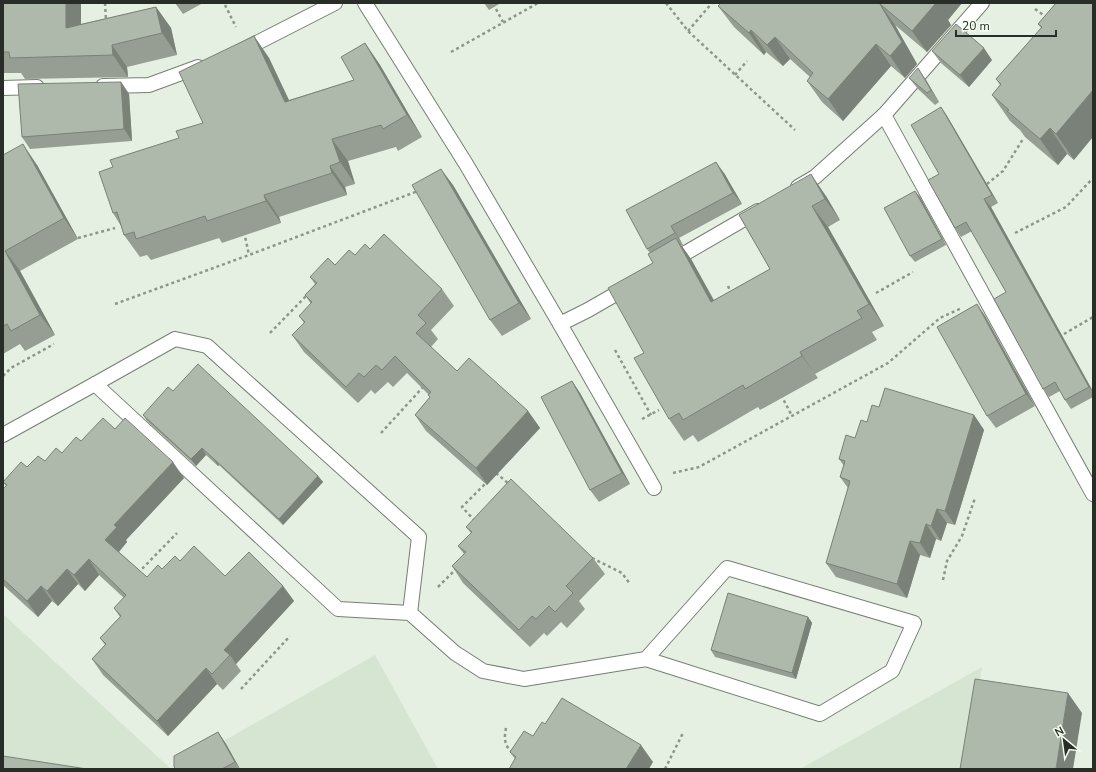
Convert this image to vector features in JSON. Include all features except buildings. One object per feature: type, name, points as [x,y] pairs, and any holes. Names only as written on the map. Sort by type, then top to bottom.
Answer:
[{"type":"lane","points":[[230,56],[335,3]]},
{"type":"lane","points":[[365,3],[466,164],[654,488]]},
{"type":"lane","points":[[788,193],[815,177],[884,115],[982,3]]},
{"type":"lane","points":[[87,86],[149,84],[208,64]]},
{"type":"lane","points":[[3,88],[49,87]]},
{"type":"lane","points":[[884,115],[1093,494]]},
{"type":"lane","points":[[657,270],[767,205]]},
{"type":"lane","points":[[560,324],[588,310],[636,282]]},
{"type":"lane","points":[[3,435],[175,339],[207,346],[419,537],[410,613]]},
{"type":"lane","points":[[95,384],[338,609],[410,613],[455,653],[483,671],[524,679],[646,659],[820,714],[892,671],[914,624],[727,568],[646,659]]},
{"type":"path","points":[[105,3],[106,26]]},
{"type":"path","points":[[451,52],[538,3]]},
{"type":"path","points":[[666,3],[688,31],[795,130]]},
{"type":"path","points":[[688,31],[712,3]]},
{"type":"path","points":[[225,5],[237,29]]},
{"type":"path","points":[[496,9],[503,22]]},
{"type":"path","points":[[1035,9],[1046,18]]},
{"type":"path","points":[[735,74],[747,61]]},
{"type":"path","points":[[987,184],[1003,171],[1022,139]]},
{"type":"path","points":[[1015,233],[1066,207],[1093,178]]},
{"type":"path","points":[[115,304],[419,190]]},
{"type":"path","points":[[78,238],[115,228]]},
{"type":"path","points":[[244,232],[249,255]]},
{"type":"path","points":[[876,293],[913,272]]},
{"type":"path","points":[[728,286],[735,299]]},
{"type":"path","points":[[270,333],[312,290]]},
{"type":"path","points":[[670,474],[699,467],[888,363],[940,318],[966,306]]},
{"type":"path","points":[[1064,334],[1093,317]]},
{"type":"path","points":[[3,376],[11,368],[54,344]]},
{"type":"path","points":[[615,350],[651,415]]},
{"type":"path","points":[[381,433],[428,382]]},
{"type":"path","points":[[779,392],[792,416]]},
{"type":"path","points":[[640,421],[659,410]]},
{"type":"path","points":[[476,522],[462,507],[497,473],[512,486]]},
{"type":"path","points":[[942,580],[947,561],[962,536],[975,498]]},
{"type":"path","points":[[133,578],[177,533]]},
{"type":"path","points":[[591,557],[622,573],[630,584]]},
{"type":"path","points":[[437,589],[457,567]]},
{"type":"path","points":[[241,689],[290,636]]},
{"type":"path","points":[[506,728],[504,740],[510,751],[514,754]]},
{"type":"path","points":[[665,769],[683,733]]},
{"type":"shaded area","points":[[3,614],[171,769],[3,769]]},
{"type":"shaded area","points":[[375,655],[438,769],[174,769]]},
{"type":"shaded area","points":[[982,667],[966,769],[800,769]]}]
